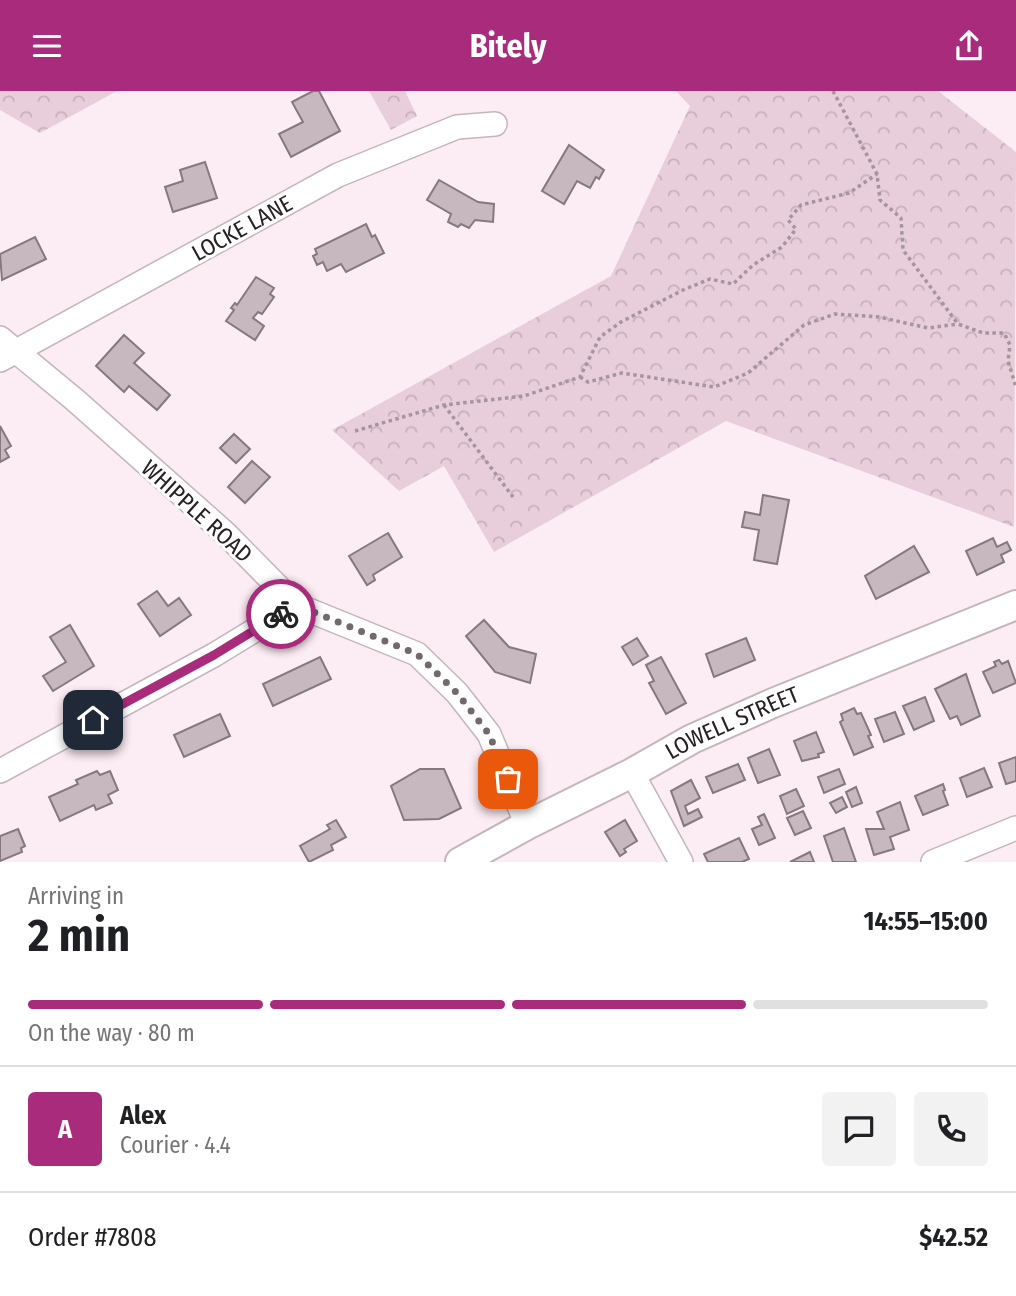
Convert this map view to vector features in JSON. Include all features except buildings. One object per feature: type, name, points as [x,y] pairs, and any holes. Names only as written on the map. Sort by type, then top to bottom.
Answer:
[{"type":"main road","name":"LOWELL STREET","points":[[460,862],[692,739],[773,703],[1016,605]]},
{"type":"street","name":"LOCKE LANE","points":[[5,350],[338,175],[457,127],[495,124]]},
{"type":"street","name":"WHIPPLE ROAD","points":[[5,350],[225,533],[296,605],[417,654],[457,693],[489,734],[527,825]]},
{"type":"street","points":[[0,772],[214,655],[296,605]]},
{"type":"street","points":[[632,773],[681,862]]},
{"type":"street","points":[[933,862],[1016,828]]},
{"type":"path","points":[[833,91],[877,174],[880,200],[901,218],[903,250],[958,324]]},
{"type":"path","points":[[355,431],[444,405],[524,396],[580,377],[600,337],[621,322],[710,279],[733,284],[753,265],[782,247],[796,229],[788,220],[801,205],[849,193],[877,174]]},
{"type":"path","points":[[580,377],[588,382],[622,373],[714,387],[748,373],[804,325],[835,314],[879,317],[928,328],[958,324],[983,333],[1004,333],[1010,345],[1008,361],[1016,387]]},
{"type":"path","points":[[444,405],[513,497]]},
{"type":"green space","points":[[0,91],[117,91],[40,133],[0,110]]},
{"type":"green space","points":[[369,91],[405,91],[417,116],[391,130]]},
{"type":"green space","points":[[676,91],[938,91],[1016,152],[1014,527],[726,421],[494,552],[444,466],[399,491],[332,430],[611,276],[690,106]]},
{"type":"way so far","points":[[281,614],[296,605],[349,624],[417,654],[457,693],[489,734],[508,779]]},
{"type":"route","points":[[93,720],[214,655],[281,614]]}]
